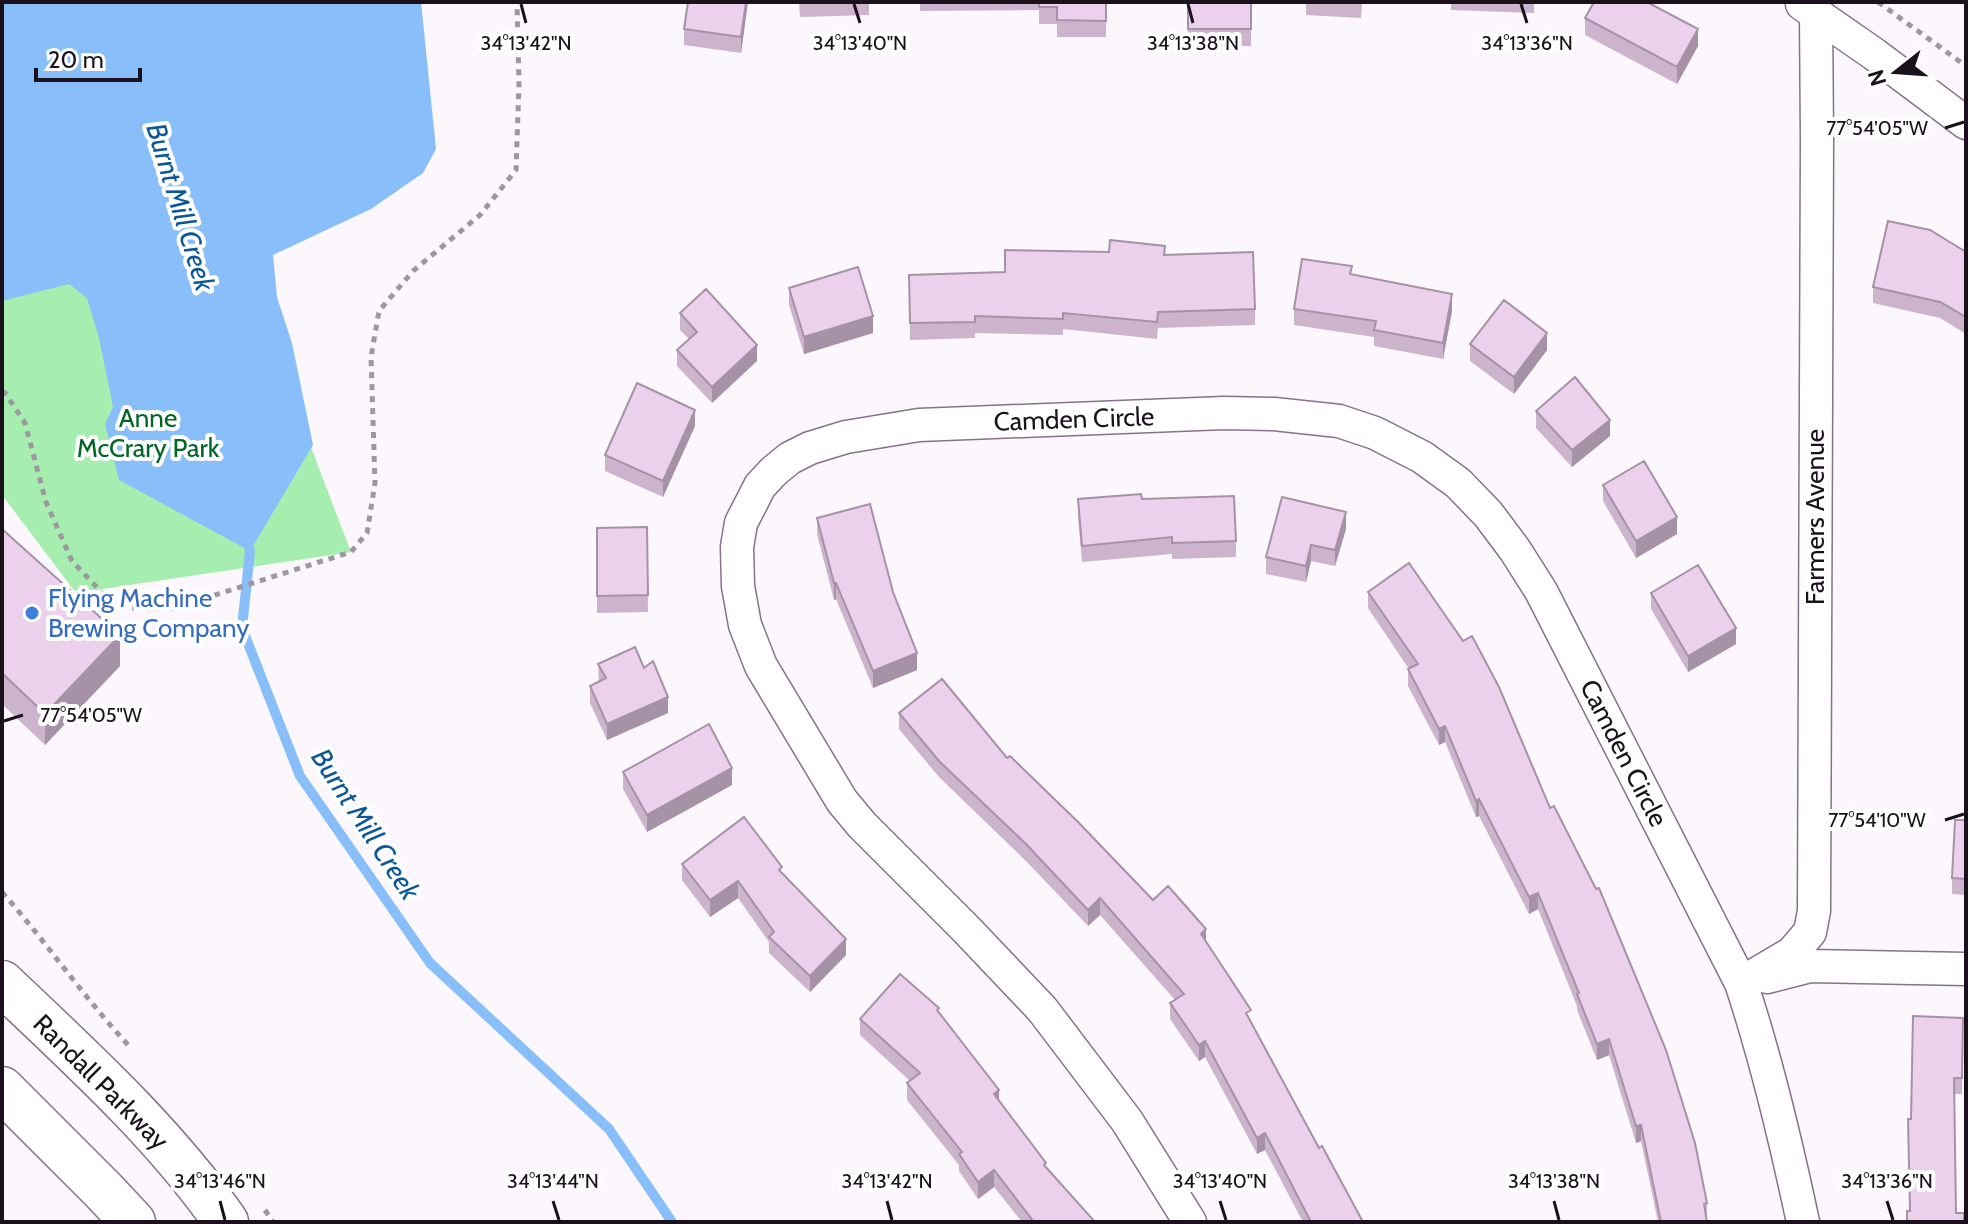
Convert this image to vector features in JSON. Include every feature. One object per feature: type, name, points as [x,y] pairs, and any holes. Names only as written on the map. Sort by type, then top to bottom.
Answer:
[{"type":"main road","name":"Randall Parkway","points":[[2,983],[245,1215]]},
{"type":"main road","points":[[2,1089],[133,1222]]},
{"type":"street","points":[[1808,8],[1966,123]]},
{"type":"street","name":"Farmers Avenue","points":[[1741,983],[1792,953],[1810,932],[1814,911],[1817,156],[1808,8]]},
{"type":"street","name":"Camden Circle","points":[[1190,1222],[1127,1121],[1042,1009],[842,801],[761,666],[745,625],[738,586],[737,547],[741,523],[760,486],[790,458],[846,437],[919,425],[1224,413],[1274,414],[1339,421],[1375,433],[1422,457],[1458,483],[1488,514],[1541,591],[1741,983],[1803,1222]]},
{"type":"street","points":[[1741,983],[1810,966],[1966,969]]},
{"type":"path","points":[[2,391],[25,423],[46,502],[72,561],[107,598],[130,608],[174,608],[351,552],[367,533],[375,483],[371,357],[379,311],[413,271],[480,215],[516,170],[519,84],[517,2]]},
{"type":"path","points":[[1878,2],[1966,66]]},
{"type":"path","points":[[2,892],[133,1050]]},
{"type":"path","points":[[245,1215],[273,1222]]},
{"type":"green space","name":"Anne McCrary Park","points":[[2,2],[141,2],[351,552],[76,593],[2,495]]},
{"type":"water","name":"Anne McCrary Park","points":[[2,2],[421,2],[436,149],[423,173],[371,209],[273,255],[277,297],[292,343],[313,445],[250,551],[119,480],[105,424],[113,407],[87,298],[69,284],[2,301]]},
{"type":"building","points":[[688,2],[746,2],[741,37],[684,29]]},
{"type":"building","points":[[1039,2],[1106,2],[1106,21],[1057,20],[1057,7],[1039,7]]},
{"type":"building","points":[[1188,2],[1251,2],[1251,29],[1188,29]]},
{"type":"building","points":[[1594,2],[1647,2],[1698,29],[1677,67],[1585,18]]},
{"type":"building","points":[[1888,221],[1930,230],[1966,252],[1966,317],[1940,302],[1873,287]]},
{"type":"building","points":[[1110,240],[1165,246],[1164,255],[1253,252],[1255,309],[1158,312],[1157,322],[1063,313],[1063,319],[975,316],[975,322],[910,323],[909,275],[1005,272],[1005,250],[1109,252]]},
{"type":"building","points":[[1302,259],[1352,266],[1350,274],[1452,294],[1443,343],[1374,330],[1376,321],[1294,309]]},
{"type":"building","points":[[858,267],[873,316],[804,337],[789,288]]},
{"type":"building","points":[[706,289],[757,345],[712,387],[677,350],[697,332],[680,313]]},
{"type":"building","points":[[1504,300],[1547,333],[1514,377],[1470,344]]},
{"type":"building","points":[[1575,377],[1610,420],[1572,450],[1536,411]]},
{"type":"building","points":[[637,383],[695,410],[663,481],[605,455]]},
{"type":"building","points":[[1644,461],[1677,517],[1636,541],[1603,485]]},
{"type":"building","points":[[1141,494],[1142,499],[1234,496],[1236,541],[1172,543],[1172,537],[1082,546],[1078,499]]},
{"type":"building","points":[[1282,497],[1346,512],[1335,550],[1311,545],[1306,566],[1266,557]]},
{"type":"building","points":[[870,504],[893,592],[917,653],[873,671],[834,583],[817,518]]},
{"type":"building","points":[[647,527],[648,595],[597,596],[597,528]]},
{"type":"building","name":"Flying Machine Brewing Company","points":[[2,529],[120,635],[45,714],[2,673]]},
{"type":"building","points":[[1409,563],[1463,641],[1472,636],[1499,687],[1550,808],[1554,806],[1596,889],[1599,888],[1666,1050],[1695,1143],[1707,1203],[1704,1204],[1707,1222],[1661,1222],[1641,1125],[1636,1126],[1609,1039],[1597,1044],[1538,893],[1529,897],[1479,799],[1476,801],[1445,726],[1439,729],[1408,669],[1418,664],[1368,592]]},
{"type":"building","points":[[1698,565],[1736,628],[1688,656],[1651,593]]},
{"type":"building","points":[[635,647],[644,668],[653,661],[668,697],[607,724],[590,686],[606,678],[598,664]]},
{"type":"building","points":[[942,679],[1007,758],[1010,756],[1078,822],[1153,900],[1168,886],[1206,929],[1201,934],[1251,1010],[1246,1013],[1363,1222],[1311,1222],[1265,1133],[1257,1138],[1205,1041],[1199,1045],[1170,1003],[1184,994],[1100,898],[1088,910],[1027,845],[939,761],[899,713]]},
{"type":"building","points":[[709,724],[732,768],[647,815],[623,772]]},
{"type":"building","points":[[744,817],[782,867],[779,870],[846,939],[810,976],[769,937],[774,932],[738,881],[710,900],[682,864]]},
{"type":"building","points":[[1955,820],[1966,820],[1966,879],[1952,878]]},
{"type":"building","points":[[900,974],[939,1008],[937,1010],[999,1090],[994,1094],[1046,1163],[1044,1165],[1095,1222],[1034,1222],[994,1170],[978,1182],[959,1154],[962,1152],[907,1083],[920,1073],[860,1019]]},
{"type":"building","points":[[1913,1016],[1963,1018],[1962,1078],[1954,1078],[1956,1213],[1964,1213],[1964,1222],[1907,1222],[1907,1211],[1910,1211],[1908,1119],[1911,1119]]},
{"type":"waterway","name":"Burnt Mill Creek","points":[[246,539],[250,551],[242,628],[300,776],[430,963],[609,1129],[672,1222]]},
{"type":"place","name":"Flying Machine Brewing Company","points":[[32,613]]}]
